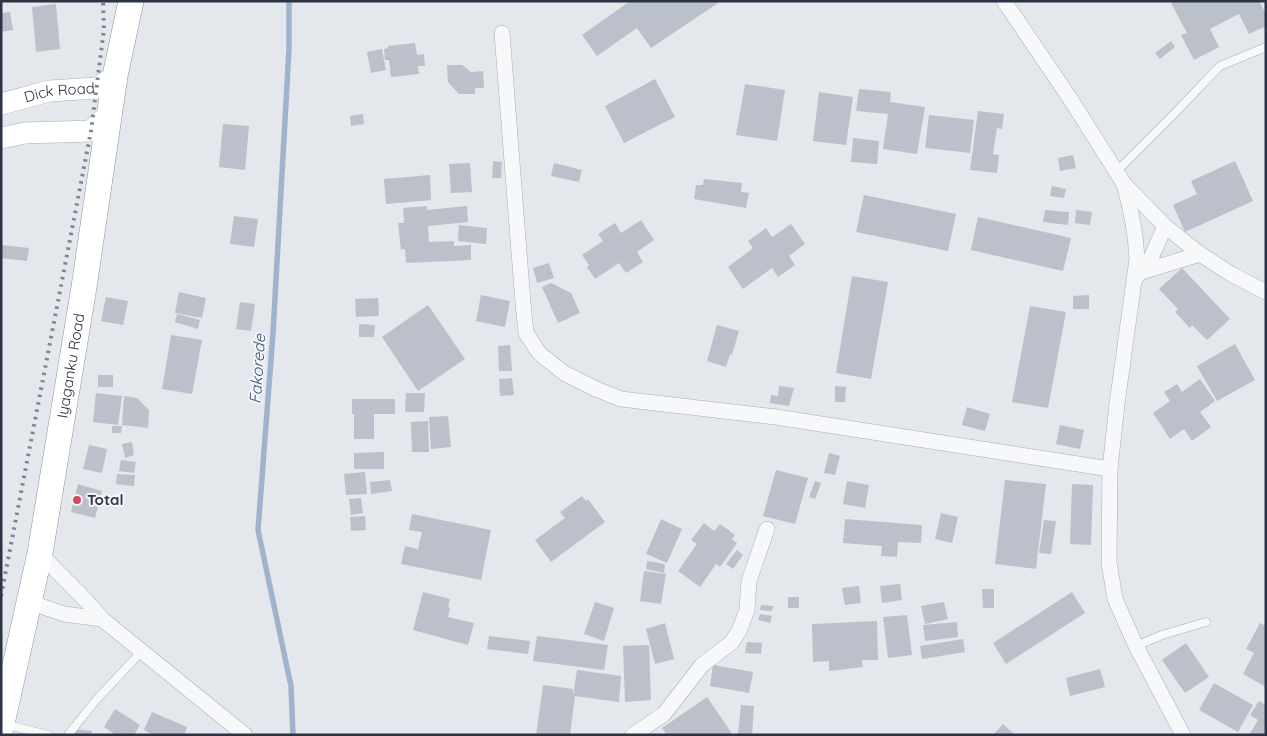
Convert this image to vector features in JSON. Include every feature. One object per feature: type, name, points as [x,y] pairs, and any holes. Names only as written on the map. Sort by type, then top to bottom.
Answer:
[{"type":"highway","name":"Iyaganku Road","points":[[2,726],[40,553],[84,287],[109,114],[131,1]]},
{"type":"main road","name":"Dick Road","points":[[1,104],[50,91],[97,88],[116,76]]},
{"type":"main road","points":[[1,138],[25,133],[91,131],[109,114]]},
{"type":"street","points":[[1004,1],[1071,100],[1120,178],[1165,226],[1200,254],[1231,274],[1266,292]]},
{"type":"street","points":[[502,34],[526,333],[540,354],[564,373],[596,390],[622,399],[776,418],[1110,469]]},
{"type":"street","points":[[1120,178],[1132,212],[1136,237],[1138,276],[1117,404],[1110,469],[1109,562],[1115,599],[1136,646],[1183,735]]},
{"type":"street","points":[[1138,276],[1157,246],[1165,226]]},
{"type":"street","points":[[1138,276],[1200,254]]},
{"type":"street","points":[[633,735],[664,714],[702,665],[731,643],[740,631],[747,610],[749,581],[767,529]]},
{"type":"street","points":[[40,553],[58,574],[87,599],[102,619],[244,735]]},
{"type":"street","points":[[29,602],[64,614],[102,619]]},
{"type":"lane","points":[[1120,178],[1174,114],[1220,66],[1266,47]]},
{"type":"lane","points":[[1136,646],[1162,635],[1206,622]]},
{"type":"lane","points":[[68,735],[97,699],[142,651]]},
{"type":"lane","points":[[2,726],[48,735]]},
{"type":"building","points":[[630,1],[721,1],[651,48],[637,28],[597,56],[582,35]]},
{"type":"building","points":[[1170,1],[1259,1],[1266,14],[1266,26],[1249,34],[1239,14],[1210,29],[1219,47],[1194,60],[1181,35],[1187,33]]},
{"type":"building","points":[[56,4],[60,49],[36,52],[32,7]]},
{"type":"building","points":[[10,12],[13,30],[1,32],[1,13]]},
{"type":"building","points":[[1171,41],[1175,47],[1160,59],[1155,53]]},
{"type":"building","points":[[415,43],[417,55],[424,54],[425,66],[418,66],[419,74],[391,77],[389,60],[385,60],[384,49],[388,48],[388,46]]},
{"type":"building","points":[[382,49],[386,70],[371,73],[367,52]]},
{"type":"building","points":[[447,65],[462,65],[471,72],[483,71],[484,88],[475,88],[475,94],[459,94],[448,82]]},
{"type":"building","points":[[655,79],[675,117],[624,143],[605,106]]},
{"type":"building","points":[[745,84],[785,90],[777,141],[736,135]]},
{"type":"building","points":[[859,89],[891,92],[890,102],[925,107],[917,154],[883,149],[888,114],[856,111]]},
{"type":"building","points":[[819,92],[853,97],[846,145],[813,141]]},
{"type":"building","points":[[978,111],[1004,114],[1002,129],[997,128],[993,154],[999,155],[997,173],[970,170]]},
{"type":"building","points":[[363,114],[364,124],[351,126],[350,116]]},
{"type":"building","points":[[929,115],[974,120],[970,153],[925,148]]},
{"type":"building","points":[[223,124],[249,126],[245,170],[219,167]]},
{"type":"building","points":[[853,138],[879,141],[877,164],[851,162]]},
{"type":"building","points":[[1073,155],[1076,168],[1060,171],[1058,158]]},
{"type":"building","points":[[493,161],[502,162],[501,178],[492,178]]},
{"type":"building","points":[[1235,161],[1253,201],[1185,232],[1173,205],[1197,194],[1191,181]]},
{"type":"building","points":[[470,163],[472,192],[451,193],[449,164]]},
{"type":"building","points":[[554,163],[582,170],[579,182],[551,176]]},
{"type":"building","points":[[430,175],[431,200],[386,204],[384,179]]},
{"type":"building","points":[[704,179],[742,183],[741,192],[749,193],[746,208],[694,199],[696,185],[703,185]]},
{"type":"building","points":[[1052,186],[1066,189],[1064,198],[1050,196]]},
{"type":"building","points":[[864,195],[956,214],[948,251],[856,232]]},
{"type":"building","points":[[427,206],[427,210],[467,206],[468,222],[428,226],[429,242],[454,241],[454,246],[471,245],[471,260],[406,263],[405,249],[401,250],[398,223],[404,223],[403,208]]},
{"type":"building","points":[[1045,210],[1069,212],[1068,225],[1043,222]]},
{"type":"building","points":[[1076,210],[1092,212],[1090,225],[1075,223]]},
{"type":"building","points":[[234,216],[258,219],[254,247],[230,244]]},
{"type":"building","points":[[978,217],[1071,238],[1063,271],[971,250]]},
{"type":"building","points":[[641,220],[654,240],[637,252],[643,262],[626,273],[619,263],[595,279],[582,255],[603,241],[598,234],[615,223],[621,233]]},
{"type":"building","points":[[791,224],[805,244],[789,256],[795,265],[778,277],[772,268],[743,289],[728,267],[753,248],[748,241],[766,228],[772,237]]},
{"type":"building","points":[[459,225],[487,228],[486,244],[458,241]]},
{"type":"building","points":[[1,245],[29,248],[27,261],[1,258]]},
{"type":"building","points":[[549,263],[554,278],[537,283],[533,268]]},
{"type":"building","points":[[1182,268],[1230,319],[1207,340],[1192,325],[1190,328],[1175,312],[1178,309],[1159,289]]},
{"type":"building","points":[[852,276],[888,282],[871,379],[836,373]]},
{"type":"building","points":[[551,283],[571,293],[580,313],[558,323],[542,287]]},
{"type":"building","points":[[179,292],[206,298],[202,318],[175,313]]},
{"type":"building","points":[[481,295],[510,301],[505,327],[476,321]]},
{"type":"building","points":[[1089,295],[1089,309],[1073,309],[1073,296]]},
{"type":"building","points":[[106,297],[128,301],[123,325],[101,321]]},
{"type":"building","points":[[378,298],[379,316],[356,317],[355,299]]},
{"type":"building","points":[[240,302],[255,304],[251,331],[236,329]]},
{"type":"building","points":[[428,305],[465,359],[418,391],[382,337]]},
{"type":"building","points":[[1030,306],[1066,312],[1048,408],[1012,402]]},
{"type":"building","points":[[177,314],[200,320],[198,329],[175,322]]},
{"type":"building","points":[[359,324],[375,325],[374,337],[359,337]]},
{"type":"building","points":[[717,325],[739,331],[732,355],[730,354],[726,367],[707,361]]},
{"type":"building","points":[[171,335],[202,340],[192,394],[162,389]]},
{"type":"building","points":[[1235,344],[1255,380],[1217,401],[1197,366]]},
{"type":"building","points":[[510,345],[512,371],[499,371],[498,346]]},
{"type":"building","points":[[98,375],[113,375],[113,387],[98,387]]},
{"type":"building","points":[[512,378],[514,395],[500,396],[499,379]]},
{"type":"building","points":[[1200,379],[1215,401],[1200,412],[1211,427],[1192,441],[1184,429],[1170,439],[1153,413],[1170,401],[1164,392],[1177,384],[1182,392]]},
{"type":"building","points":[[779,386],[794,388],[789,406],[770,403],[771,395],[778,396]]},
{"type":"building","points":[[835,386],[846,387],[845,402],[835,402]]},
{"type":"building","points":[[96,393],[122,396],[118,425],[93,422]]},
{"type":"building","points":[[406,393],[425,393],[424,412],[405,412]]},
{"type":"building","points":[[124,396],[137,398],[149,410],[148,428],[122,425]]},
{"type":"building","points":[[352,399],[395,399],[395,414],[374,414],[374,439],[354,439]]},
{"type":"building","points":[[967,407],[990,414],[985,431],[962,425]]},
{"type":"building","points":[[448,416],[451,447],[431,449],[429,417]]},
{"type":"building","points":[[428,421],[429,452],[412,452],[411,422]]},
{"type":"building","points":[[1060,425],[1084,430],[1080,449],[1056,444]]},
{"type":"building","points":[[112,426],[122,426],[121,433],[112,433]]},
{"type":"building","points":[[132,442],[134,455],[125,458],[122,444]]},
{"type":"building","points":[[89,445],[107,449],[102,473],[83,469]]},
{"type":"building","points":[[384,452],[384,469],[354,469],[354,453]]},
{"type":"building","points":[[829,453],[840,456],[835,475],[824,473]]},
{"type":"building","points":[[121,460],[136,462],[134,473],[119,471]]},
{"type":"building","points":[[776,470],[808,478],[795,524],[763,516]]},
{"type":"building","points":[[365,472],[367,494],[346,495],[344,474]]},
{"type":"building","points":[[117,474],[135,475],[134,486],[116,484]]},
{"type":"building","points":[[390,480],[392,491],[371,494],[370,482]]},
{"type":"building","points":[[1005,480],[1046,484],[1036,569],[995,564]]},
{"type":"building","points":[[815,481],[821,483],[815,499],[809,497]]},
{"type":"building","points":[[847,481],[869,485],[865,508],[843,504]]},
{"type":"building","points":[[78,484],[102,491],[95,518],[71,512]]},
{"type":"building","points":[[1072,484],[1093,485],[1091,545],[1070,544]]},
{"type":"building","points":[[582,496],[586,501],[588,499],[605,522],[551,562],[535,540],[565,518],[560,512]]},
{"type":"building","points":[[361,498],[363,513],[351,515],[349,499]]},
{"type":"building","points":[[941,513],[958,517],[952,543],[935,539]]},
{"type":"building","points":[[412,514],[491,530],[481,580],[401,564],[405,546],[418,549],[422,532],[409,530]]},
{"type":"building","points":[[365,516],[366,530],[351,531],[350,517]]},
{"type":"building","points":[[661,519],[682,529],[667,563],[646,554]]},
{"type":"building","points":[[845,519],[922,525],[921,543],[898,542],[897,557],[881,556],[882,546],[843,543]]},
{"type":"building","points":[[1044,520],[1056,521],[1051,554],[1039,553]]},
{"type":"building","points":[[704,523],[714,531],[720,524],[735,535],[732,539],[737,543],[720,567],[716,564],[700,587],[678,571],[697,544],[691,540]]},
{"type":"building","points":[[737,550],[743,555],[733,569],[726,564]]},
{"type":"building","points":[[647,561],[665,564],[664,573],[646,569]]},
{"type":"building","points":[[644,571],[666,574],[661,604],[640,601]]},
{"type":"building","points":[[900,584],[902,600],[882,603],[880,586]]},
{"type":"building","points":[[859,586],[861,603],[845,605],[842,588]]},
{"type":"building","points":[[982,589],[994,589],[994,608],[983,608]]},
{"type":"building","points":[[423,592],[450,599],[448,617],[474,623],[468,645],[413,630]]},
{"type":"building","points":[[1072,592],[1085,613],[1006,664],[993,643]]},
{"type":"building","points":[[788,597],[799,597],[799,608],[788,608]]},
{"type":"building","points":[[595,602],[614,608],[604,641],[584,634]]},
{"type":"building","points":[[944,602],[948,619],[925,624],[921,606]]},
{"type":"building","points":[[761,605],[773,606],[772,611],[760,610]]},
{"type":"building","points":[[760,614],[772,616],[770,623],[758,620]]},
{"type":"building","points":[[907,615],[912,655],[888,658],[883,617]]},
{"type":"building","points":[[877,621],[878,660],[862,660],[863,667],[829,671],[829,661],[813,662],[812,624]]},
{"type":"building","points":[[957,622],[958,637],[925,641],[923,625]]},
{"type":"building","points":[[665,623],[674,659],[655,664],[646,629]]},
{"type":"building","points":[[1260,623],[1266,626],[1266,687],[1243,674],[1254,653],[1246,649]]},
{"type":"building","points":[[489,636],[530,641],[528,654],[487,649]]},
{"type":"building","points":[[537,636],[608,645],[604,670],[533,661]]},
{"type":"building","points":[[963,639],[965,652],[922,659],[920,646]]},
{"type":"building","points":[[747,642],[762,643],[761,654],[745,653]]},
{"type":"building","points":[[1186,643],[1209,677],[1185,693],[1162,660]]},
{"type":"building","points":[[649,645],[651,700],[625,702],[623,646]]},
{"type":"building","points":[[713,665],[753,672],[749,693],[710,686]]},
{"type":"building","points":[[1100,669],[1105,687],[1070,696],[1066,678]]},
{"type":"building","points":[[577,670],[621,676],[619,702],[575,696],[570,735],[536,735],[543,685],[573,689],[573,696]]},
{"type":"building","points":[[1214,683],[1253,705],[1238,732],[1199,710]]},
{"type":"building","points":[[707,697],[733,735],[667,735],[662,728]]},
{"type":"building","points":[[1259,701],[1266,705],[1266,735],[1249,735],[1258,720],[1250,715]]},
{"type":"building","points":[[741,705],[754,706],[752,735],[738,735]]},
{"type":"building","points":[[115,709],[140,725],[134,735],[116,735],[104,727]]},
{"type":"building","points":[[152,712],[187,727],[184,735],[154,735],[144,730]]},
{"type":"building","points":[[1003,724],[1015,735],[993,735]]},
{"type":"building","points":[[74,729],[92,731],[91,735],[73,735]]},
{"type":"waterway","name":"Fakorede","points":[[289,1],[289,49],[273,333],[258,530],[291,686],[293,735]]},
{"type":"railway","points":[[1,596],[91,131],[104,29],[103,1]]},
{"type":"place","name":"Total","points":[[77,500]]}]
